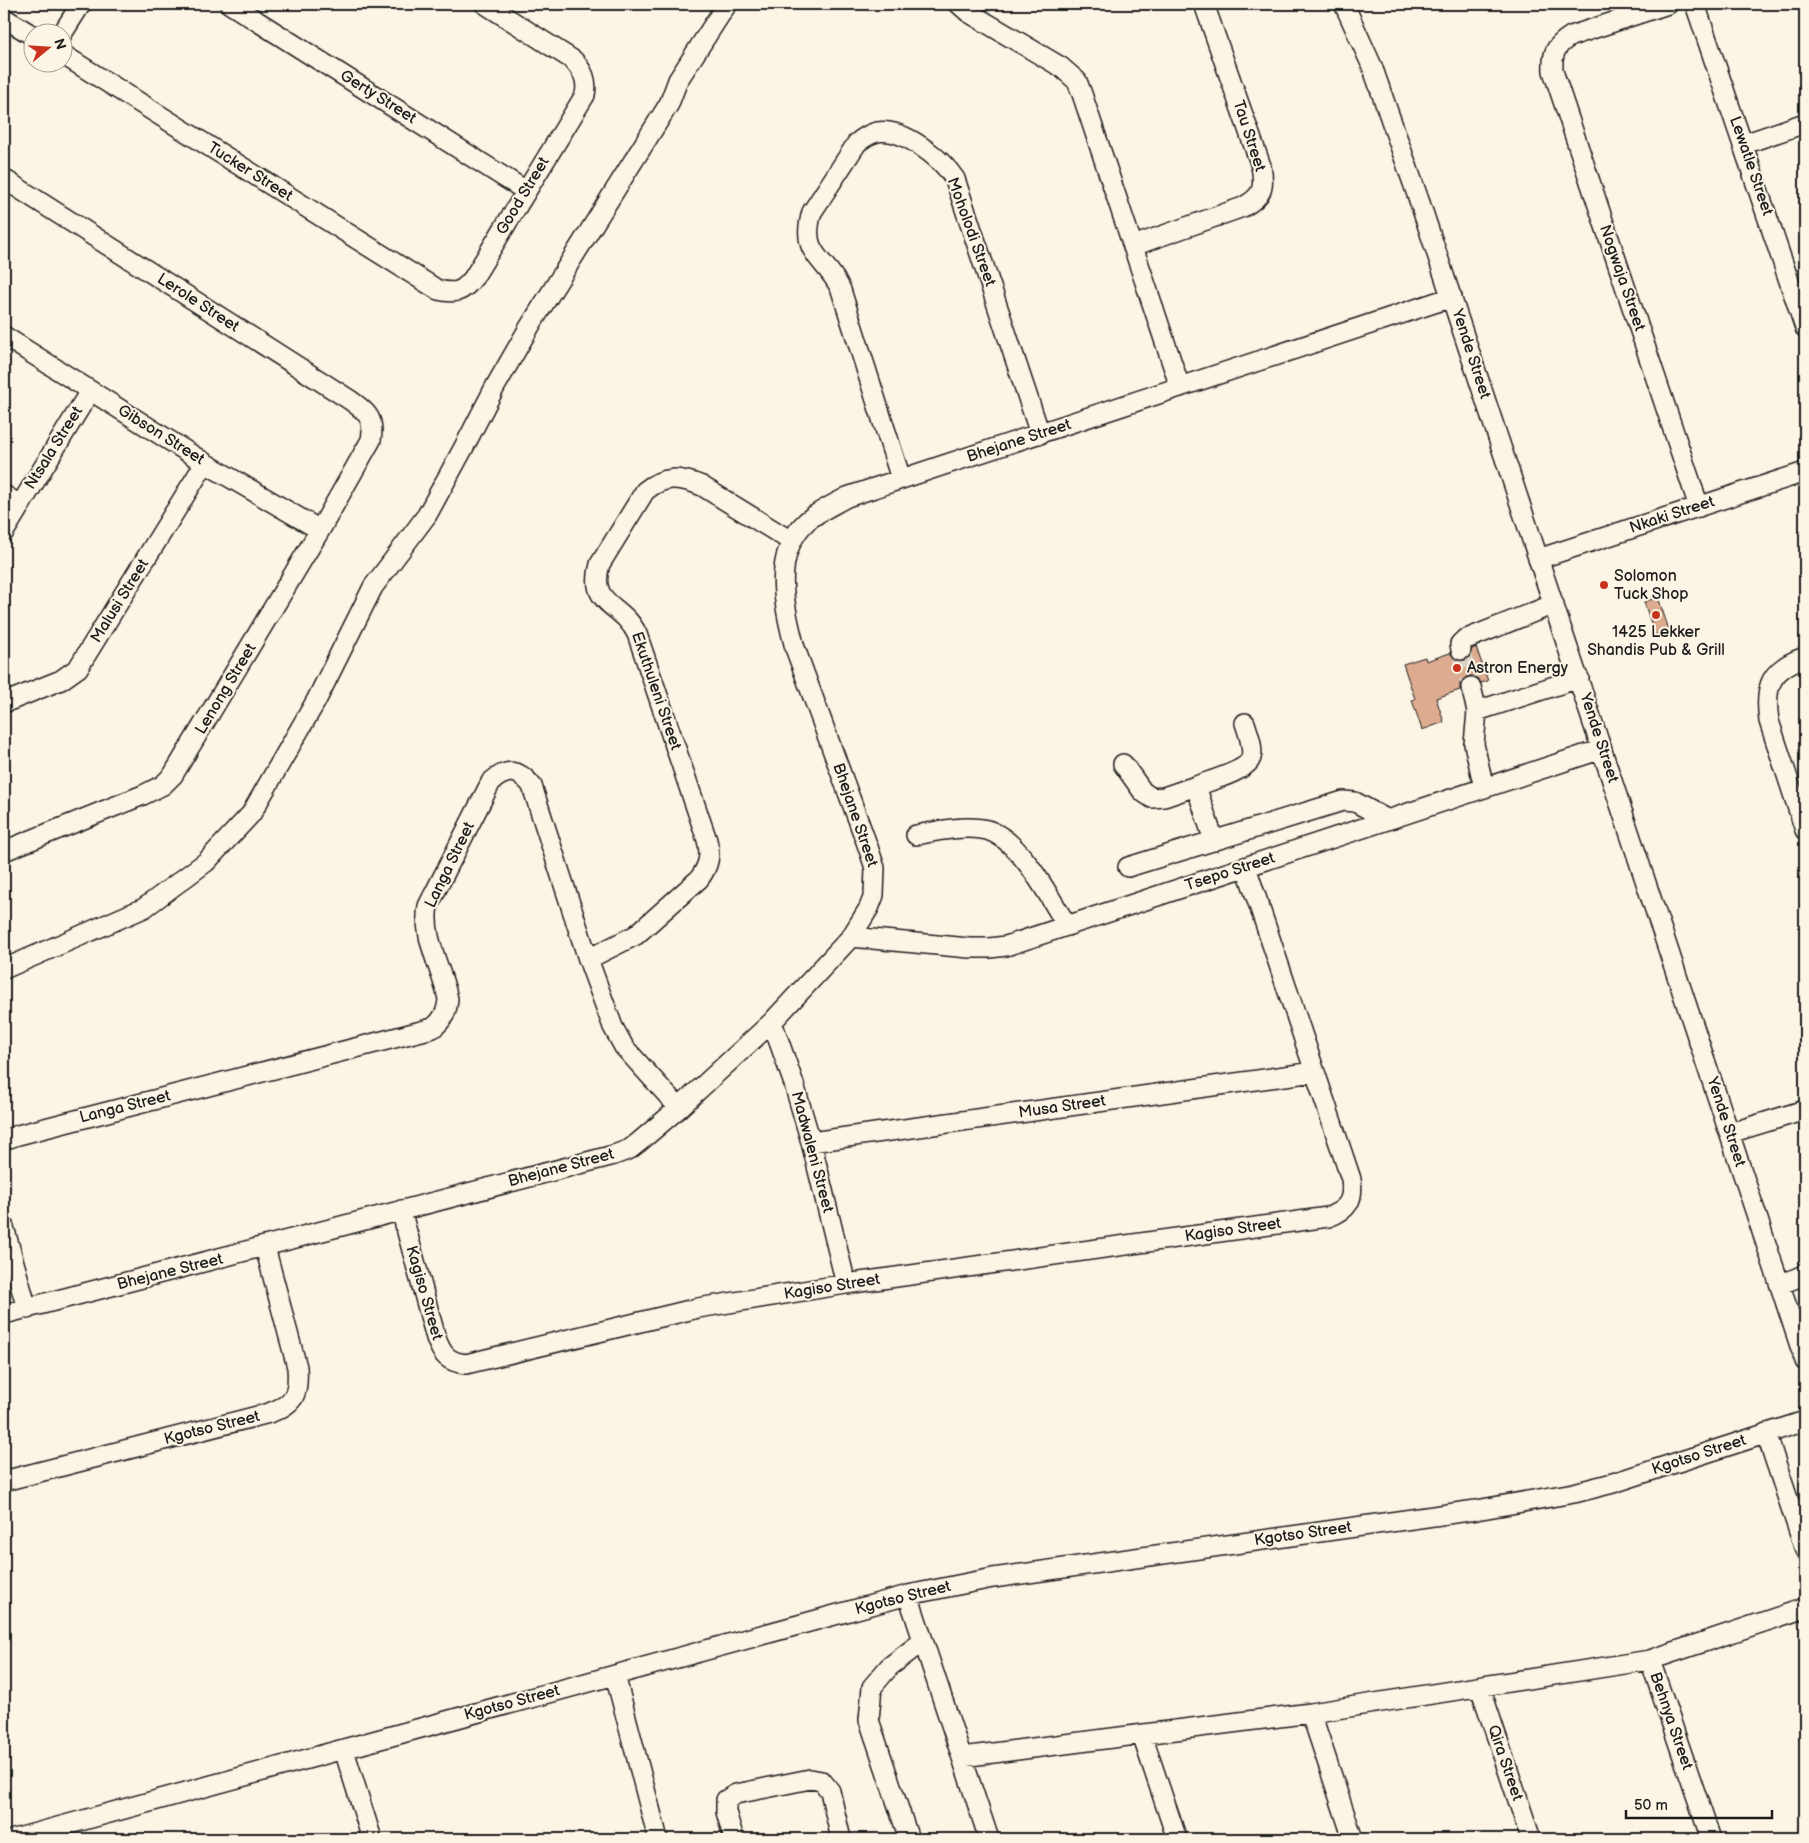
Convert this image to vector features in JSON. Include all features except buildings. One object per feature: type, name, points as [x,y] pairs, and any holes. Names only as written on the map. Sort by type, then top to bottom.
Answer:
[{"type":"street","points":[[70,22],[81,4]]},
{"type":"street","name":"Gerty Street","points":[[230,4],[526,191]]},
{"type":"street","name":"Good Street","points":[[438,290],[451,293],[460,291],[468,285],[585,95],[585,76],[573,60],[485,4]]},
{"type":"street","points":[[4,969],[144,908],[206,862],[252,814],[316,701],[373,587],[427,515],[495,387],[530,326],[669,104],[678,80],[727,4]]},
{"type":"street","points":[[959,4],[968,12],[1061,67],[1077,81],[1180,387]]},
{"type":"street","name":"Tau Street","points":[[1133,246],[1243,207],[1254,201],[1263,188],[1261,166],[1204,4]]},
{"type":"street","name":"Yende Street","points":[[1344,4],[1372,66],[1452,297],[1805,1362]]},
{"type":"street","name":"Nogwaja Street","points":[[1668,4],[1572,36],[1563,41],[1557,48],[1553,58],[1553,72],[1699,507]]},
{"type":"street","name":"Lewatle Street","points":[[1695,4],[1744,144],[1799,288],[1805,328]]},
{"type":"street","points":[[4,18],[22,30]]},
{"type":"street","name":"Tucker Street","points":[[72,60],[438,290]]},
{"type":"street","points":[[1744,144],[1805,123]]},
{"type":"street","name":"Moholodi Street","points":[[901,479],[841,290],[836,278],[813,253],[809,241],[808,225],[812,212],[857,144],[867,136],[877,132],[888,131],[900,134],[941,161],[955,179],[1040,434]]},
{"type":"street","name":"Lerole Street","points":[[4,179],[350,400],[364,410],[371,419],[373,429],[371,440]]},
{"type":"street","name":"Bhejane Street","points":[[4,1314],[614,1155],[639,1142],[679,1108],[772,1022],[851,937],[870,908],[874,894],[876,882],[868,847],[795,648],[786,615],[782,587],[785,564],[791,541],[806,522],[820,511],[846,498],[1452,297]]},
{"type":"street","name":"Gibson Street","points":[[4,336],[205,463],[320,530]]},
{"type":"street","name":"Ntsala Street","points":[[4,532],[90,391]]},
{"type":"street","name":"Lenong Street","points":[[4,851],[142,795],[163,784],[174,775],[320,530],[371,440]]},
{"type":"street","name":"Malusi Street","points":[[4,703],[62,680],[78,668],[205,463]]},
{"type":"street","name":"Nkaki Street","points":[[1538,559],[1805,472]]},
{"type":"street","name":"Ekuthuleni Street","points":[[588,960],[636,935],[700,879],[709,859],[710,850],[637,634],[627,619],[601,596],[597,588],[596,577],[600,564],[645,491],[652,484],[673,479],[686,480],[702,486],[791,541]]},
{"type":"street","points":[[4,495],[20,505]]},
{"type":"street","points":[[1461,650],[1460,644],[1464,640],[1554,604]]},
{"type":"street","points":[[1805,657],[1781,669],[1767,691],[1766,704],[1769,721],[1805,830]]},
{"type":"street","points":[[1477,711],[1579,678]]},
{"type":"street","points":[[1471,686],[1477,711],[1474,744],[1484,788]]},
{"type":"street","points":[[1123,764],[1143,792],[1152,798],[1164,797],[1244,768],[1251,759],[1252,749],[1245,723]]},
{"type":"street","name":"Tsepo Street","points":[[851,937],[990,948],[1006,946],[1602,749]]},
{"type":"street","name":"Langa Street","points":[[4,1140],[18,1134],[433,1028],[448,1009],[448,1000],[429,935],[426,915],[428,906],[492,782],[508,772],[517,773],[532,786],[588,960],[618,1039],[679,1108]]},
{"type":"street","points":[[1196,786],[1214,841]]},
{"type":"street","points":[[1128,867],[1343,801],[1354,802],[1388,820]]},
{"type":"street","points":[[916,835],[954,827],[984,829],[1003,839],[1024,858],[1044,885],[1067,926]]},
{"type":"street","points":[[1246,867],[1314,1072]]},
{"type":"street","name":"Madwaleni Street","points":[[772,1022],[794,1084],[811,1142],[846,1284]]},
{"type":"street","name":"Musa Street","points":[[811,1142],[1314,1072]]},
{"type":"street","name":"Kagiso Street","points":[[401,1210],[441,1352],[447,1359],[456,1363],[480,1362],[693,1309],[846,1284],[1328,1217],[1338,1214],[1348,1204],[1351,1197],[1351,1179],[1314,1072]]},
{"type":"street","points":[[1730,1133],[1805,1110]]},
{"type":"street","points":[[4,1227],[27,1309]]},
{"type":"street","name":"Kgotso Street","points":[[4,1481],[269,1413],[290,1403],[296,1394],[298,1382],[297,1367],[265,1247]]},
{"type":"street","points":[[1780,1284],[1805,1275]]},
{"type":"street","name":"Kgotso Street","points":[[14,1839],[908,1595],[993,1578],[1546,1499],[1613,1483],[1805,1421]]},
{"type":"street","points":[[1766,1433],[1805,1550]]},
{"type":"street","points":[[908,1595],[989,1839]]},
{"type":"street","points":[[962,1757],[1311,1713],[1650,1660],[1805,1608]]},
{"type":"street","points":[[908,1839],[869,1720],[872,1687],[888,1667],[923,1641]]},
{"type":"street","name":"Behnya Street","points":[[1650,1660],[1711,1839]]},
{"type":"street","points":[[614,1675],[658,1839]]},
{"type":"street","name":"Qira Street","points":[[1480,1687],[1531,1839]]},
{"type":"street","points":[[1311,1713],[1353,1839]]},
{"type":"street","points":[[1142,1735],[1177,1839]]},
{"type":"street","points":[[344,1750],[372,1839]]},
{"type":"street","points":[[734,1839],[726,1812],[726,1800],[736,1794],[810,1779],[822,1781],[830,1791],[841,1839]]},
{"type":"tunnel","points":[[1461,650],[1471,687]]},
{"type":"place","name":"Solomon Tuck Shop","points":[[1604,585]]},
{"type":"place","name":"1425 Lekker Shandis Pub & Grill","points":[[1656,615]]},
{"type":"place","name":"Astron Energy","points":[[1457,668]]}]
